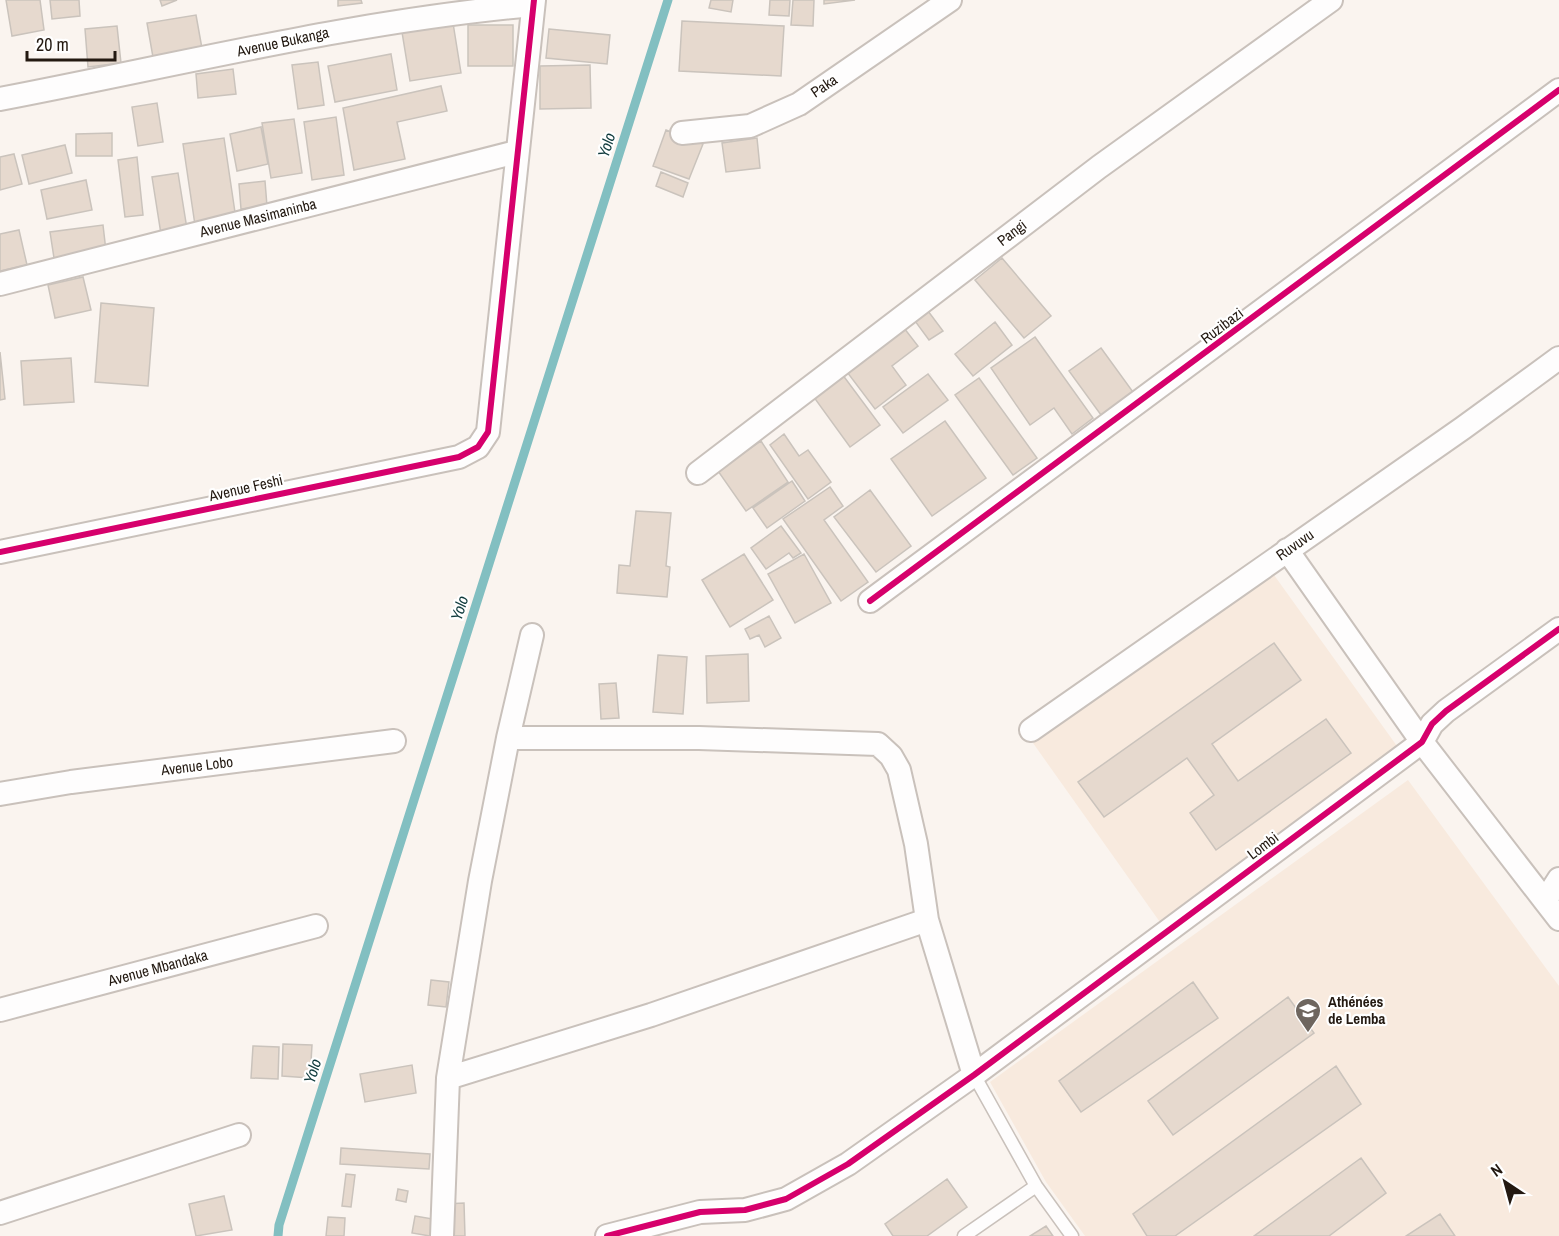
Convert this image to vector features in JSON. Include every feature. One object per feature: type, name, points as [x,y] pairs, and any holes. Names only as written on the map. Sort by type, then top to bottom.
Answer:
[{"type":"street","name":"Paka","points":[[682,133],[750,126],[799,104],[950,0]]},
{"type":"street","name":"Pangi","points":[[698,473],[1089,174],[1331,0]]},
{"type":"street","name":"Avenue Bukanga","points":[[0,99],[347,28],[448,12],[533,2]]},
{"type":"street","points":[[516,152],[533,2]]},
{"type":"street","name":"Ruzibazi","points":[[870,601],[1559,90]]},
{"type":"street","name":"Avenue Masimaninba","points":[[0,285],[516,152]]},
{"type":"street","name":"Avenue Feshi","points":[[0,552],[459,457],[478,447],[488,432],[516,152]]},
{"type":"street","name":"Ruvuvu","points":[[1031,730],[1559,358]]},
{"type":"street","points":[[1287,550],[1422,742],[1559,920]]},
{"type":"street","name":"Lombi","points":[[607,1236],[700,1212],[744,1210],[786,1199],[848,1164],[974,1076],[1422,742],[1432,724],[1446,711],[1559,629]]},
{"type":"street","points":[[442,1236],[448,1078],[480,881],[508,738],[532,635]]},
{"type":"street","points":[[508,738],[699,738],[878,744],[891,756],[898,770],[916,844],[927,920],[974,1076]]},
{"type":"street","name":"Avenue Lobo","points":[[0,794],[70,782],[394,741]]},
{"type":"street","points":[[1545,901],[1559,879]]},
{"type":"street","points":[[448,1078],[651,1016],[927,920]]},
{"type":"street","name":"Avenue Mbandaka","points":[[0,1010],[316,926]]},
{"type":"street","points":[[0,1213],[239,1135]]},
{"type":"lane","points":[[974,1076],[1036,1186],[1072,1236]]},
{"type":"lane","points":[[964,1236],[1036,1186]]},
{"type":"shaded area","points":[[1274,575],[1402,753],[1162,925],[1033,743]]},
{"type":"shaded area","name":"Athénées de Lemba","points":[[1408,780],[1559,986],[1559,1236],[1085,1236],[1046,1182],[990,1082]]},
{"type":"building","points":[[6,0],[40,0],[44,30],[12,36]]},
{"type":"building","points":[[50,0],[79,0],[80,16],[52,19]]},
{"type":"building","points":[[160,0],[177,0],[162,6]]},
{"type":"building","points":[[338,0],[361,0],[362,3],[338,6]]},
{"type":"building","points":[[711,0],[733,0],[731,12],[709,8]]},
{"type":"building","points":[[770,0],[790,0],[789,16],[769,15]]},
{"type":"building","points":[[793,0],[814,0],[813,26],[791,25]]},
{"type":"building","points":[[824,0],[855,0],[824,4]]},
{"type":"building","points":[[196,15],[203,54],[154,63],[147,23]]},
{"type":"building","points":[[682,21],[784,26],[781,76],[679,71]]},
{"type":"building","points":[[453,23],[461,73],[410,81],[402,32]]},
{"type":"building","points":[[468,25],[513,25],[513,66],[468,66]]},
{"type":"building","points":[[117,26],[121,63],[88,67],[85,29]]},
{"type":"building","points":[[549,29],[610,35],[607,64],[546,58]]},
{"type":"building","points":[[391,54],[397,90],[335,102],[328,66]]},
{"type":"building","points":[[318,62],[324,105],[298,109],[292,65]]},
{"type":"building","points":[[590,65],[591,108],[540,109],[540,66]]},
{"type":"building","points":[[233,69],[236,94],[198,98],[196,74]]},
{"type":"building","points":[[441,86],[447,111],[397,122],[405,159],[354,170],[343,108]]},
{"type":"building","points":[[157,103],[163,142],[138,146],[132,107]]},
{"type":"building","points":[[336,117],[344,175],[312,180],[304,122]]},
{"type":"building","points":[[294,119],[302,173],[271,178],[262,123]]},
{"type":"building","points":[[261,127],[268,164],[237,171],[230,134]]},
{"type":"building","points":[[666,130],[703,144],[689,179],[653,166]]},
{"type":"building","points":[[112,133],[112,156],[76,156],[76,134]]},
{"type":"building","points":[[224,138],[236,219],[195,225],[183,144]]},
{"type":"building","points":[[757,138],[760,168],[726,172],[722,143]]},
{"type":"building","points":[[65,145],[72,173],[29,184],[22,155]]},
{"type":"building","points":[[14,154],[22,184],[0,190],[0,157]]},
{"type":"building","points":[[137,157],[143,215],[125,217],[118,160]]},
{"type":"building","points":[[661,172],[688,183],[683,197],[656,186]]},
{"type":"building","points":[[178,173],[187,229],[161,234],[152,177]]},
{"type":"building","points":[[86,180],[92,210],[47,219],[41,190]]},
{"type":"building","points":[[265,181],[267,206],[241,209],[239,184]]},
{"type":"building","points":[[103,225],[106,251],[54,258],[50,232]]},
{"type":"building","points":[[19,230],[27,265],[0,271],[0,234]]},
{"type":"building","points":[[1002,258],[1051,316],[1024,338],[975,280]]},
{"type":"building","points":[[83,277],[91,310],[55,318],[48,285]]},
{"type":"building","points":[[101,303],[154,308],[148,386],[95,382]]},
{"type":"building","points":[[928,311],[943,331],[929,340],[915,321]]},
{"type":"building","points":[[995,322],[1012,345],[973,376],[955,354]]},
{"type":"building","points":[[904,328],[918,346],[892,366],[906,385],[875,409],[847,372]]},
{"type":"building","points":[[1035,337],[1093,418],[1072,434],[1054,408],[1030,425],[991,368]]},
{"type":"building","points":[[1101,348],[1133,392],[1101,415],[1069,371]]},
{"type":"building","points":[[0,352],[5,399],[0,400]]},
{"type":"building","points":[[71,358],[74,402],[24,405],[21,361]]},
{"type":"building","points":[[842,374],[880,425],[850,447],[813,396]]},
{"type":"building","points":[[928,374],[948,400],[903,433],[883,407]]},
{"type":"building","points":[[979,378],[1037,458],[1013,475],[955,395]]},
{"type":"building","points":[[945,421],[986,478],[932,516],[891,459]]},
{"type":"building","points":[[784,434],[799,456],[808,450],[831,482],[808,499],[770,445]]},
{"type":"building","points":[[761,441],[788,482],[746,511],[718,471]]},
{"type":"building","points":[[792,481],[805,501],[767,528],[753,508]]},
{"type":"building","points":[[830,487],[843,506],[824,520],[868,582],[841,601],[783,519]]},
{"type":"building","points":[[870,490],[911,546],[876,572],[834,517]]},
{"type":"building","points":[[636,511],[671,513],[666,566],[670,567],[667,597],[617,593],[619,565],[630,566]]},
{"type":"building","points":[[781,526],[801,553],[793,558],[789,553],[766,569],[751,548]]},
{"type":"building","points":[[744,554],[773,600],[730,627],[702,580]]},
{"type":"building","points":[[804,554],[831,603],[795,623],[768,574]]},
{"type":"building","points":[[769,616],[781,638],[765,647],[759,635],[750,639],[745,629]]},
{"type":"building","points":[[1274,643],[1301,680],[1212,744],[1238,781],[1326,719],[1351,753],[1216,850],[1190,813],[1214,795],[1187,758],[1104,817],[1078,782]]},
{"type":"building","points":[[748,654],[749,701],[707,703],[706,656]]},
{"type":"building","points":[[658,655],[687,657],[683,714],[653,712]]},
{"type":"building","points":[[616,683],[619,718],[601,719],[599,684]]},
{"type":"building","points":[[431,980],[449,982],[446,1007],[428,1005]]},
{"type":"building","points":[[1193,982],[1218,1018],[1081,1112],[1059,1081]]},
{"type":"building","points":[[1288,997],[1314,1033],[1173,1135],[1148,1101]]},
{"type":"building","points":[[283,1044],[312,1045],[310,1078],[282,1076]]},
{"type":"building","points":[[253,1046],[279,1047],[278,1079],[251,1078]]},
{"type":"building","points":[[412,1065],[416,1093],[365,1102],[360,1074]]},
{"type":"building","points":[[1336,1066],[1361,1104],[1175,1236],[1147,1236],[1133,1214]]},
{"type":"building","points":[[341,1148],[430,1154],[429,1169],[340,1164]]},
{"type":"building","points":[[1361,1158],[1386,1193],[1329,1236],[1254,1236]]},
{"type":"building","points":[[346,1174],[355,1175],[351,1207],[342,1206]]},
{"type":"building","points":[[947,1179],[967,1207],[927,1236],[893,1236],[885,1224]]},
{"type":"building","points":[[398,1189],[408,1191],[406,1202],[396,1200]]},
{"type":"building","points":[[224,1196],[232,1230],[196,1236],[189,1204]]},
{"type":"building","points":[[464,1203],[465,1236],[445,1236],[444,1204]]},
{"type":"building","points":[[1440,1214],[1455,1236],[1406,1236]]},
{"type":"building","points":[[415,1216],[433,1219],[430,1236],[412,1233]]},
{"type":"building","points":[[328,1217],[345,1218],[344,1236],[326,1236]]},
{"type":"building","points":[[1046,1226],[1053,1236],[1030,1236]]},
{"type":"waterway","name":"Yolo","points":[[278,1236],[279,1225],[668,0]]},
{"type":"cycle path","points":[[0,552],[459,457],[478,447],[488,432],[534,0]]},
{"type":"cycle path","points":[[870,601],[1559,90]]},
{"type":"cycle path","points":[[607,1236],[700,1212],[745,1210],[786,1199],[848,1164],[974,1075],[1422,742],[1432,724],[1446,711],[1559,629]]},
{"type":"place","name":"Athénées de Lemba","points":[[1308,1034]]}]
